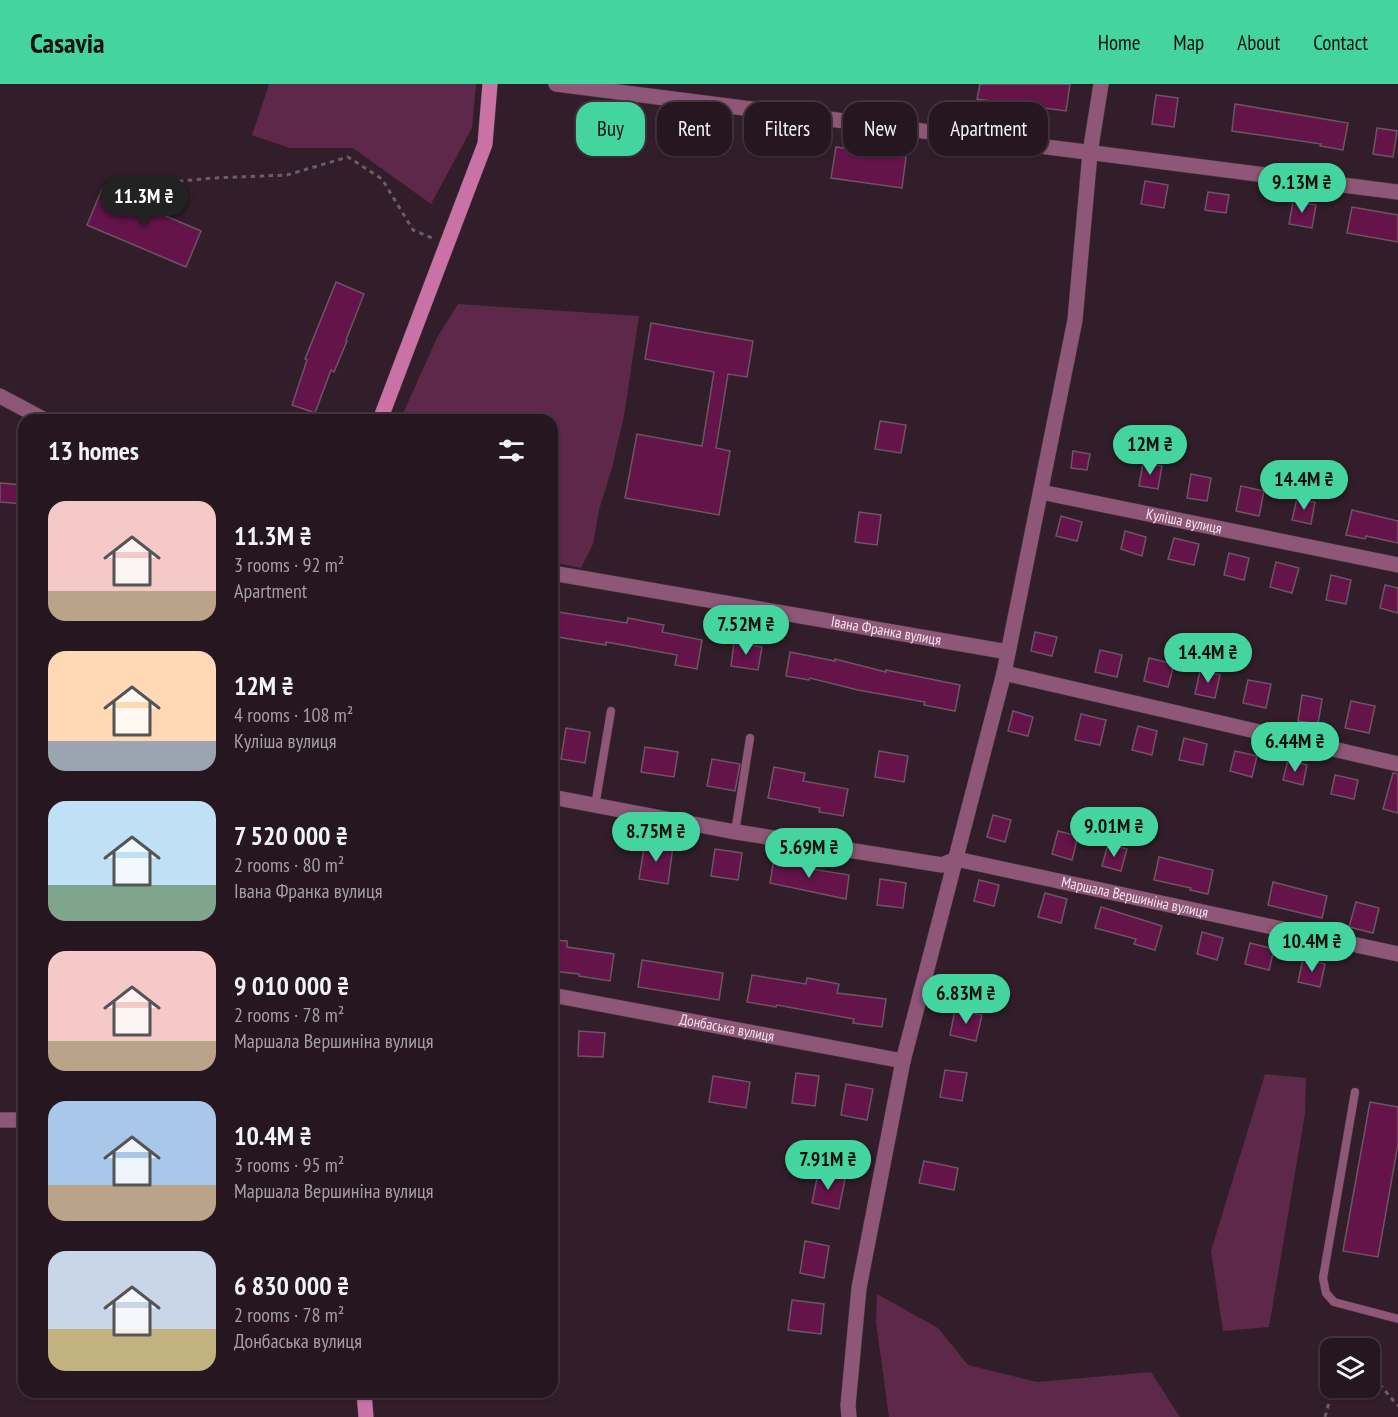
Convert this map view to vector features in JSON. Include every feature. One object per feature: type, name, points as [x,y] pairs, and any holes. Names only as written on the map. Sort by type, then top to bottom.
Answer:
[{"type":"main road","points":[[382,414],[485,144],[490,84]]},
{"type":"main road","points":[[364,1398],[366,1417]]},
{"type":"street","points":[[556,84],[1398,192]]},
{"type":"street","points":[[849,1417],[848,1405],[859,1288],[903,1061],[1004,673],[1074,320],[1090,153],[1101,84]]},
{"type":"street","points":[[0,396],[34,414]]},
{"type":"street","name":"Куліша вулиця","points":[[1041,492],[1398,565]]},
{"type":"street","name":"Івана Франка вулиця","points":[[558,574],[1008,652]]},
{"type":"street","points":[[1004,673],[1398,764]]},
{"type":"street","name":"Маршала Вершиніна вулиця","points":[[558,798],[735,832],[942,865],[956,859],[1398,954]]},
{"type":"street","name":"Донбаська вулиця","points":[[558,996],[903,1061]]},
{"type":"street","points":[[0,1120],[18,1120]]},
{"type":"lane","points":[[595,806],[611,711]]},
{"type":"lane","points":[[735,832],[750,738]]},
{"type":"lane","points":[[1355,1092],[1323,1278],[1326,1293],[1334,1302],[1398,1319]]},
{"type":"path","points":[[125,186],[214,178],[287,175],[348,157],[382,179],[412,230],[447,244]]},
{"type":"path","points":[[1380,1386],[1398,1406]]},
{"type":"path","points":[[1325,1417],[1330,1398]]},
{"type":"shaded area","points":[[269,84],[476,84],[472,128],[431,204],[353,148],[290,148],[252,135]]},
{"type":"shaded area","points":[[458,304],[639,316],[624,416],[599,510],[593,544],[581,568],[558,563],[558,414],[403,414],[437,338]]},
{"type":"shaded area","points":[[1265,1074],[1306,1078],[1305,1114],[1269,1327],[1223,1331],[1211,1251]]},
{"type":"shaded area","points":[[877,1294],[938,1328],[968,1365],[1037,1382],[1151,1372],[1180,1417],[889,1417],[876,1322]]},
{"type":"building","points":[[980,84],[1070,84],[1066,111],[1048,109],[1048,102],[999,102],[977,99]]},
{"type":"building","points":[[1156,95],[1178,98],[1174,127],[1152,124]]},
{"type":"building","points":[[1235,104],[1348,123],[1343,150],[1320,146],[1321,144],[1232,131]]},
{"type":"building","points":[[1377,128],[1397,131],[1393,157],[1373,154]]},
{"type":"building","points":[[836,147],[843,148],[843,156],[906,157],[902,188],[831,178]]},
{"type":"building","points":[[1145,181],[1168,185],[1164,208],[1141,204]]},
{"type":"building","points":[[102,189],[201,231],[186,267],[87,225]]},
{"type":"building","points":[[1208,192],[1229,195],[1226,213],[1205,210]]},
{"type":"building","points":[[1293,201],[1316,205],[1312,228],[1289,224]]},
{"type":"building","points":[[1352,207],[1398,215],[1398,242],[1347,233]]},
{"type":"building","points":[[336,282],[364,294],[347,341],[334,372],[331,370],[315,413],[292,405],[307,360],[305,359]]},
{"type":"building","points":[[651,323],[753,341],[747,377],[728,374],[716,448],[730,451],[719,515],[625,498],[637,434],[702,446],[714,372],[645,359]]},
{"type":"building","points":[[880,421],[906,425],[901,453],[875,449]]},
{"type":"building","points":[[1073,451],[1090,454],[1087,470],[1071,468]]},
{"type":"building","points":[[1143,463],[1162,466],[1158,489],[1139,486]]},
{"type":"building","points":[[1191,474],[1211,478],[1207,501],[1187,498]]},
{"type":"building","points":[[0,483],[18,484],[18,504],[0,502]]},
{"type":"building","points":[[1241,486],[1264,491],[1259,516],[1236,511]]},
{"type":"building","points":[[1297,498],[1315,502],[1311,524],[1292,520]]},
{"type":"building","points":[[1352,510],[1398,521],[1398,543],[1366,536],[1365,539],[1346,535]]},
{"type":"building","points":[[859,512],[881,515],[877,545],[855,542]]},
{"type":"building","points":[[1061,516],[1082,522],[1077,541],[1056,536]]},
{"type":"building","points":[[1125,531],[1146,537],[1142,556],[1121,549]]},
{"type":"building","points":[[1174,538],[1199,544],[1194,565],[1168,559]]},
{"type":"building","points":[[1229,553],[1249,558],[1244,580],[1224,575]]},
{"type":"building","points":[[1276,562],[1299,568],[1292,593],[1270,587]]},
{"type":"building","points":[[1331,575],[1351,580],[1346,604],[1326,600]]},
{"type":"building","points":[[1385,585],[1398,588],[1398,613],[1380,608]]},
{"type":"building","points":[[558,612],[627,623],[628,618],[664,625],[662,632],[702,640],[697,669],[675,665],[677,655],[606,642],[606,645],[558,637]]},
{"type":"building","points":[[1035,632],[1057,637],[1052,656],[1031,651]]},
{"type":"building","points":[[734,643],[762,647],[758,670],[731,666]]},
{"type":"building","points":[[1100,650],[1122,655],[1117,677],[1095,672]]},
{"type":"building","points":[[790,652],[960,685],[955,711],[924,705],[925,702],[858,690],[810,678],[809,680],[786,676]]},
{"type":"building","points":[[1149,658],[1174,664],[1168,687],[1144,681]]},
{"type":"building","points":[[1200,671],[1220,675],[1215,698],[1195,694]]},
{"type":"building","points":[[1248,680],[1271,684],[1266,708],[1243,703]]},
{"type":"building","points":[[1302,695],[1322,699],[1318,724],[1298,721]]},
{"type":"building","points":[[1351,701],[1375,706],[1369,733],[1345,728]]},
{"type":"building","points":[[1013,711],[1033,717],[1028,736],[1008,731]]},
{"type":"building","points":[[1081,714],[1106,720],[1100,745],[1075,740]]},
{"type":"building","points":[[1138,726],[1157,731],[1152,755],[1132,750]]},
{"type":"building","points":[[566,728],[590,732],[585,763],[561,759]]},
{"type":"building","points":[[1184,738],[1207,744],[1203,765],[1179,760]]},
{"type":"building","points":[[645,747],[678,752],[674,777],[641,772]]},
{"type":"building","points":[[879,751],[908,756],[904,782],[875,777]]},
{"type":"building","points":[[1235,751],[1257,756],[1252,777],[1230,771]]},
{"type":"building","points":[[712,759],[740,764],[735,791],[707,786]]},
{"type":"building","points":[[1288,760],[1307,765],[1303,785],[1283,780]]},
{"type":"building","points":[[774,767],[805,773],[803,781],[848,789],[843,816],[819,812],[820,808],[768,798]]},
{"type":"building","points":[[1393,773],[1398,774],[1398,813],[1383,809]]},
{"type":"building","points":[[1335,775],[1358,780],[1354,799],[1331,794]]},
{"type":"building","points":[[993,815],[1011,820],[1005,842],[987,837]]},
{"type":"building","points":[[1058,831],[1078,836],[1072,860],[1052,854]]},
{"type":"building","points":[[645,842],[673,846],[668,884],[639,879]]},
{"type":"building","points":[[1108,844],[1127,849],[1121,871],[1102,866]]},
{"type":"building","points":[[715,849],[742,853],[738,880],[711,876]]},
{"type":"building","points":[[1159,857],[1213,870],[1208,894],[1154,880]]},
{"type":"building","points":[[774,858],[801,863],[800,867],[849,875],[846,899],[770,883]]},
{"type":"building","points":[[880,879],[906,883],[903,908],[877,905]]},
{"type":"building","points":[[979,880],[999,885],[994,906],[974,901]]},
{"type":"building","points":[[1273,882],[1327,896],[1322,918],[1268,905]]},
{"type":"building","points":[[1045,893],[1067,899],[1061,923],[1038,917]]},
{"type":"building","points":[[1356,902],[1379,908],[1373,933],[1349,927]]},
{"type":"building","points":[[1101,907],[1162,926],[1155,950],[1134,944],[1136,939],[1095,928]]},
{"type":"building","points":[[1202,932],[1223,938],[1217,960],[1197,954]]},
{"type":"building","points":[[558,940],[567,941],[567,947],[614,954],[610,981],[579,976],[579,974],[558,972]]},
{"type":"building","points":[[1250,943],[1274,949],[1269,970],[1245,964]]},
{"type":"building","points":[[1303,959],[1325,964],[1320,987],[1298,982]]},
{"type":"building","points":[[642,960],[723,973],[719,1000],[638,987]]},
{"type":"building","points":[[752,975],[806,984],[807,978],[839,984],[837,993],[886,999],[882,1027],[853,1023],[854,1019],[747,1002]]},
{"type":"building","points":[[955,1010],[982,1015],[976,1041],[950,1035]]},
{"type":"building","points":[[579,1031],[605,1033],[603,1057],[578,1056]]},
{"type":"building","points":[[945,1070],[967,1073],[962,1101],[940,1097]]},
{"type":"building","points":[[796,1073],[819,1076],[815,1106],[792,1103]]},
{"type":"building","points":[[713,1076],[750,1082],[746,1108],[709,1102]]},
{"type":"building","points":[[846,1084],[873,1089],[867,1120],[841,1115]]},
{"type":"building","points":[[1370,1102],[1398,1107],[1398,1144],[1378,1257],[1343,1251]]},
{"type":"building","points":[[924,1161],[958,1168],[954,1190],[919,1183]]},
{"type":"building","points":[[818,1173],[845,1179],[839,1209],[812,1203]]},
{"type":"building","points":[[805,1241],[829,1246],[824,1278],[800,1273]]},
{"type":"building","points":[[792,1300],[824,1304],[821,1334],[788,1330]]}]
